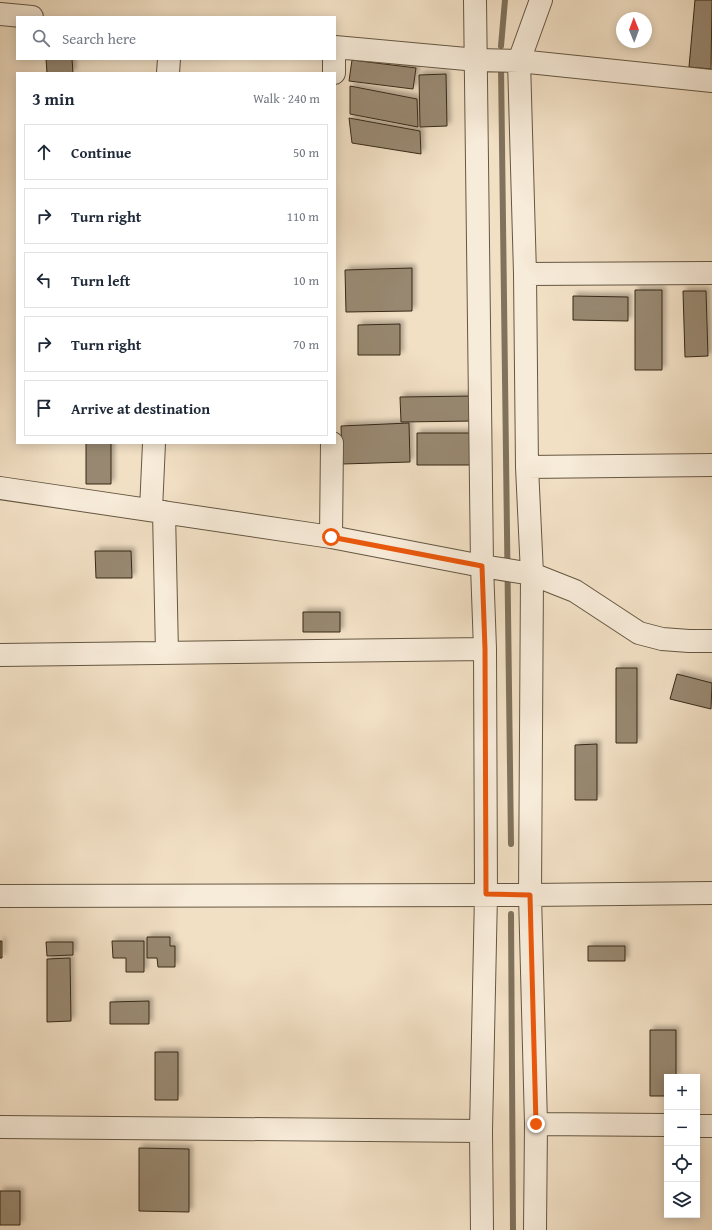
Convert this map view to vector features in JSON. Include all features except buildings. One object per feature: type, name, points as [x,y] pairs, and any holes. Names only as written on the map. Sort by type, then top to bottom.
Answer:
[{"type":"street","points":[[475,0],[477,60],[482,566],[485,649],[486,894],[481,1131],[482,1230]]},
{"type":"street","points":[[535,1230],[536,1124],[530,895],[532,574],[527,467],[525,274],[519,62],[541,0]]},
{"type":"street","points":[[0,14],[21,16]]},
{"type":"street","points":[[336,47],[477,60],[519,62],[712,81]]},
{"type":"street","points":[[168,72],[169,60]]},
{"type":"street","points":[[334,60],[334,72]]},
{"type":"street","points":[[525,274],[712,273]]},
{"type":"street","points":[[154,444],[167,653]]},
{"type":"street","points":[[331,537],[332,444]]},
{"type":"street","points":[[527,467],[712,465]]},
{"type":"street","points":[[0,488],[331,537],[532,574],[575,591],[639,633],[662,639],[689,642],[712,641]]},
{"type":"street","points":[[0,655],[485,649]]},
{"type":"street","points":[[0,896],[530,895],[712,893]]},
{"type":"street","points":[[536,1124],[664,1125]]},
{"type":"street","points":[[700,1126],[712,1126]]},
{"type":"street","points":[[0,1127],[481,1131]]},
{"type":"waterway","points":[[501,46],[505,0]]},
{"type":"waterway","points":[[501,66],[511,844]]},
{"type":"waterway","points":[[511,914],[513,1230]]},
{"type":"route","points":[[331,537],[482,566],[485,649],[486,894],[530,895],[536,1124]]}]
